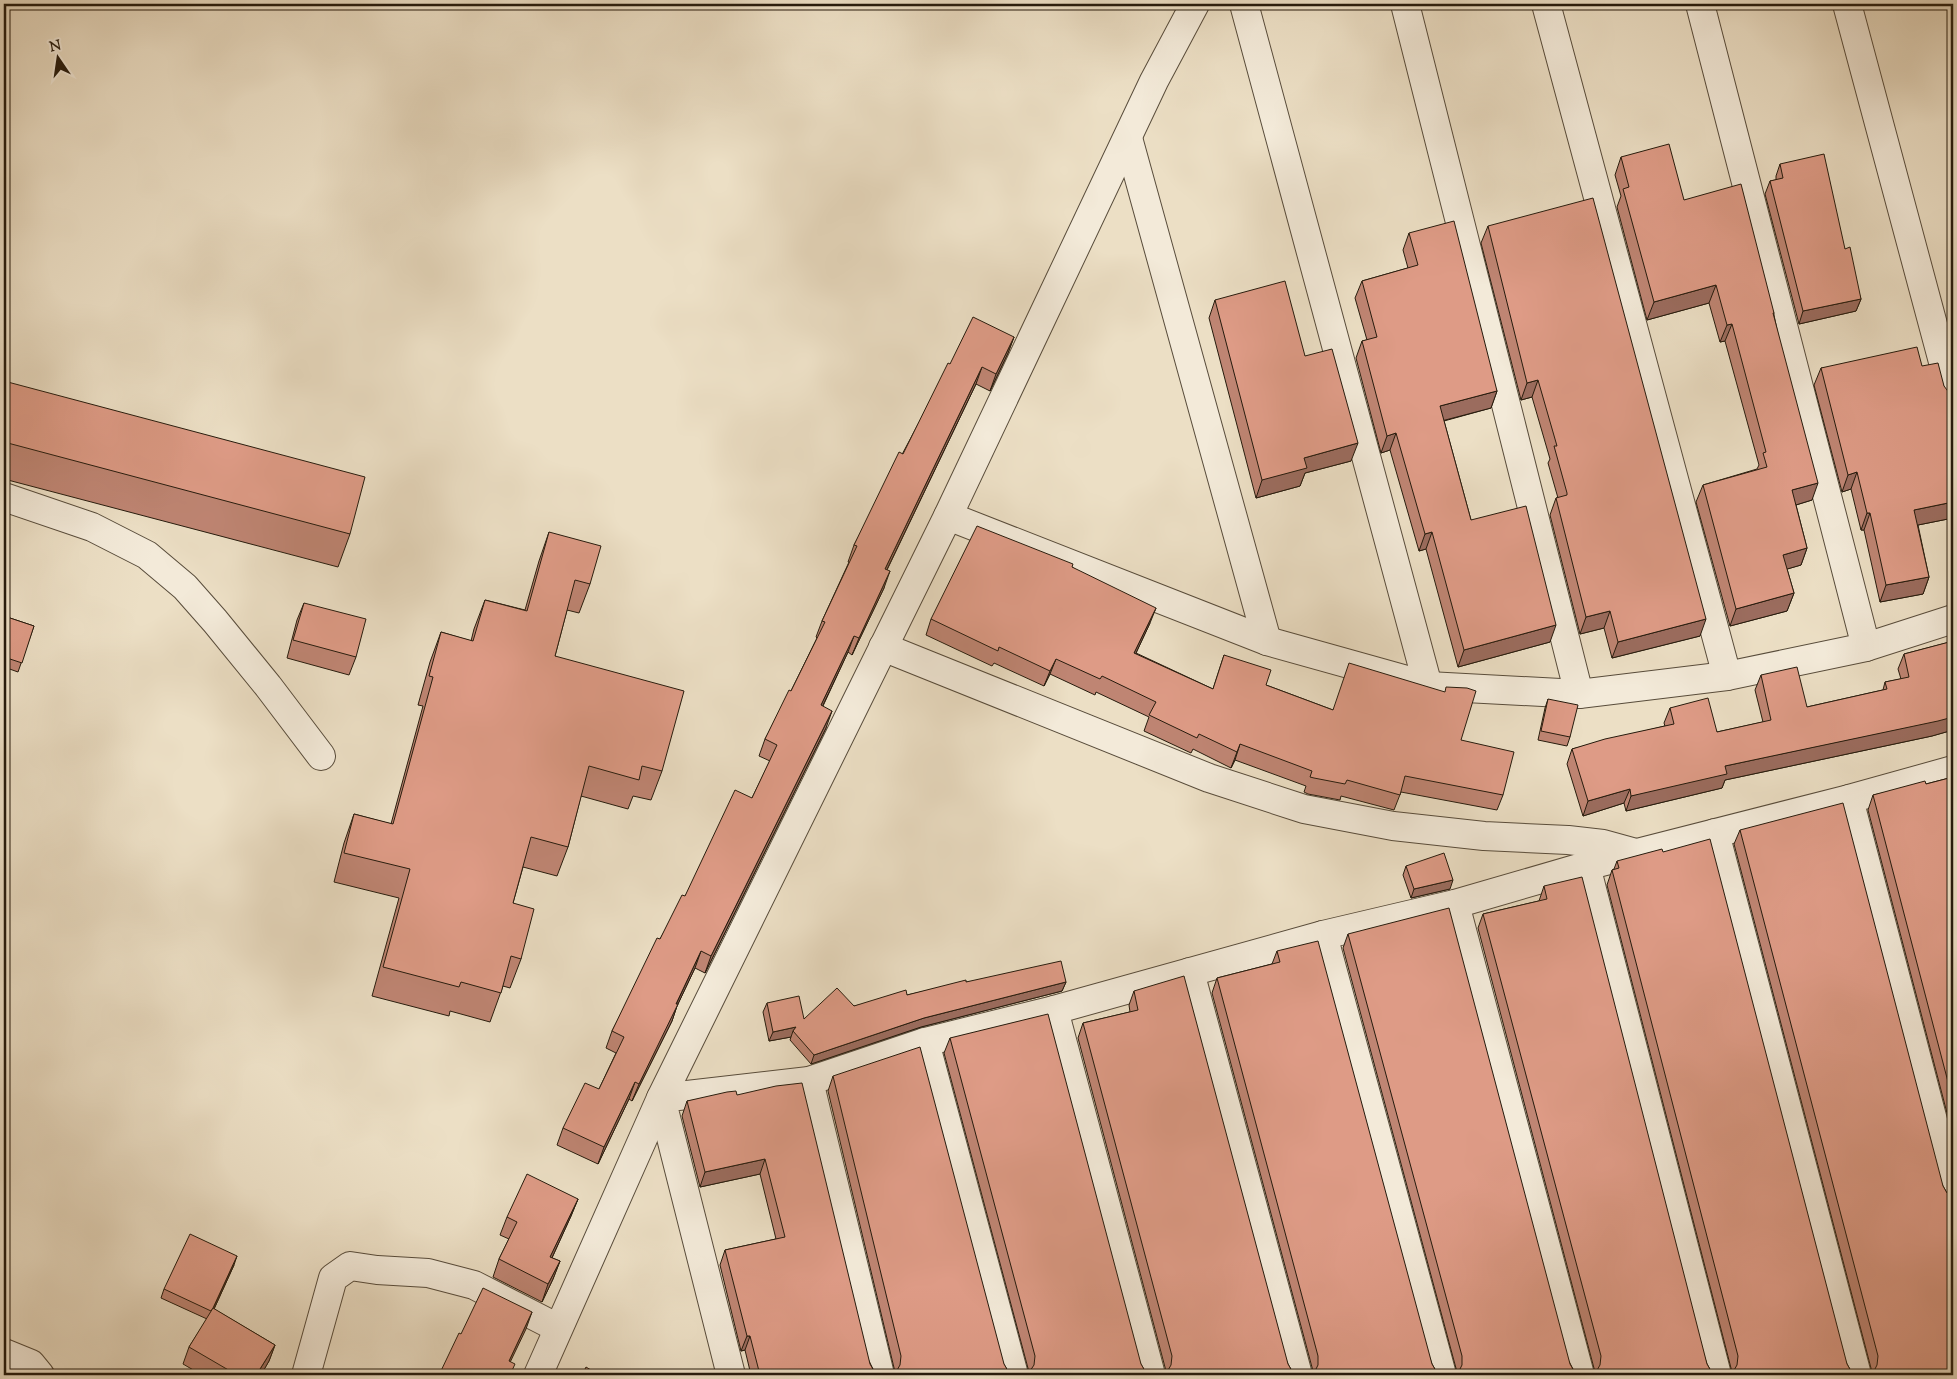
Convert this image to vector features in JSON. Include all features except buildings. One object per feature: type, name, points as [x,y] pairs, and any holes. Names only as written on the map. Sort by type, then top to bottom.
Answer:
[{"type":"street","points":[[538,1375],[661,1098],[948,516],[1154,81],[1195,4]]},
{"type":"street","points":[[1244,4],[1428,686]]},
{"type":"street","points":[[1405,4],[1579,694]]},
{"type":"street","points":[[1546,4],[1727,676]]},
{"type":"street","points":[[1700,4],[1866,647]]},
{"type":"street","points":[[1847,4],[1953,399]]},
{"type":"street","points":[[1128,138],[1267,641]]},
{"type":"street","points":[[4,497],[92,527],[146,555],[177,580],[215,621],[268,686],[321,756]]},
{"type":"street","points":[[948,516],[1267,641],[1428,686],[1579,694],[1727,676],[1866,647],[1953,619]]},
{"type":"street","points":[[883,647],[1210,778],[1304,809],[1393,826],[1484,836],[1585,842],[1603,844],[1636,853]]},
{"type":"street","points":[[661,1098],[810,1081],[925,1042],[1054,1010],[1324,935],[1455,904],[1586,866],[1849,799],[1953,770]]},
{"type":"street","points":[[1849,799],[1953,1197]]},
{"type":"street","points":[[1715,833],[1857,1375]]},
{"type":"street","points":[[1586,866],[1717,1375]]},
{"type":"street","points":[[1455,904],[1580,1375]]},
{"type":"street","points":[[1324,935],[1442,1375]]},
{"type":"street","points":[[1190,972],[1298,1375]]},
{"type":"street","points":[[1054,1010],[1151,1375]]},
{"type":"street","points":[[925,1042],[1014,1375]]},
{"type":"street","points":[[810,1081],[880,1375]]},
{"type":"street","points":[[661,1098],[731,1375]]},
{"type":"street","points":[[306,1375],[333,1278],[350,1266],[377,1270],[428,1273],[474,1285],[558,1328]]},
{"type":"street","points":[[4,1353],[31,1364],[40,1375]]}]
